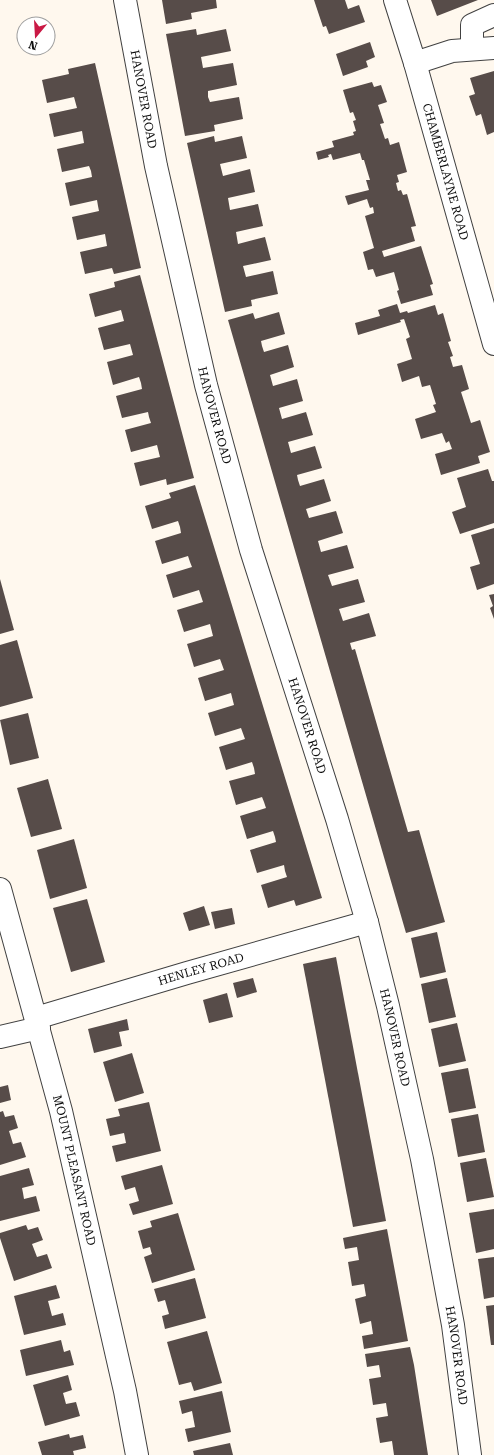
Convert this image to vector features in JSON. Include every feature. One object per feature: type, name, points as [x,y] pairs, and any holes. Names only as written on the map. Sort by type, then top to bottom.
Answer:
[{"type":"street","name":"HANOVER ROAD","points":[[125,0],[156,166],[206,385],[251,550],[337,819],[367,922],[388,1006],[422,1159],[453,1325],[470,1455]]},
{"type":"street","name":"CHAMBERLAYNE ROAD","points":[[395,0],[415,63],[494,344]]},
{"type":"street","points":[[472,49],[472,25],[494,15]]},
{"type":"street","points":[[415,63],[452,51],[494,48]]},
{"type":"street","name":"MOUNT PLEASANT ROAD","points":[[0,888],[62,1111],[125,1391],[137,1455]]},
{"type":"street","name":"HENLEY ROAD","points":[[0,1037],[187,973],[367,922]]},
{"type":"building","points":[[162,0],[216,0],[217,8],[191,13],[192,19],[166,24]]},
{"type":"building","points":[[314,0],[345,0],[348,9],[359,5],[365,22],[329,34],[326,26],[323,27]]},
{"type":"building","points":[[431,0],[478,0],[437,16]]},
{"type":"building","points":[[196,29],[197,35],[226,29],[231,51],[201,57],[203,68],[233,63],[237,85],[208,91],[208,97],[210,102],[239,97],[243,119],[214,125],[215,131],[185,136],[166,34]]},
{"type":"building","points":[[370,42],[375,57],[366,61],[368,67],[343,76],[336,54]]},
{"type":"building","points":[[95,63],[141,268],[114,274],[112,268],[85,274],[80,252],[107,246],[105,234],[77,240],[72,217],[99,211],[97,200],[70,206],[65,183],[92,177],[91,171],[89,166],[62,172],[57,149],[84,143],[82,131],[54,137],[49,114],[77,108],[74,97],[47,103],[42,80],[69,74],[68,69]]},
{"type":"building","points":[[494,71],[494,132],[487,135],[481,114],[476,116],[469,96],[475,94],[470,78]]},
{"type":"building","points":[[372,82],[374,87],[381,85],[387,102],[378,105],[384,123],[380,124],[385,139],[388,138],[390,145],[399,142],[407,172],[397,175],[399,182],[396,183],[398,191],[401,190],[403,195],[407,194],[416,226],[411,227],[415,241],[382,251],[384,257],[421,246],[433,284],[430,285],[433,295],[401,304],[394,272],[376,277],[373,269],[368,270],[363,252],[374,248],[365,216],[374,213],[373,207],[370,208],[367,199],[348,205],[345,196],[369,190],[366,180],[370,180],[364,160],[362,160],[360,153],[333,160],[331,154],[328,155],[329,157],[318,160],[316,152],[334,147],[332,141],[354,135],[353,132],[356,131],[353,121],[356,120],[353,112],[350,113],[343,90]]},
{"type":"building","points":[[214,136],[215,142],[242,136],[247,158],[220,164],[223,176],[250,169],[255,192],[228,198],[230,210],[258,204],[263,226],[236,232],[238,244],[265,237],[271,260],[243,266],[246,277],[273,271],[278,294],[251,300],[252,306],[225,312],[187,143]]},
{"type":"building","points":[[140,275],[194,478],[167,485],[166,479],[140,486],[134,463],[160,457],[157,445],[131,452],[125,430],[151,423],[148,412],[122,418],[116,396],[142,389],[141,383],[139,377],[113,385],[107,362],[133,355],[130,344],[104,350],[98,328],[124,321],[121,310],[95,317],[89,294],[115,287],[114,282]]},
{"type":"building","points":[[397,304],[400,313],[407,311],[408,313],[435,305],[438,315],[443,313],[451,341],[448,342],[453,356],[450,357],[453,367],[462,365],[469,389],[461,392],[471,423],[480,420],[490,452],[478,456],[480,463],[441,475],[435,454],[452,449],[449,441],[446,443],[442,433],[421,439],[415,419],[436,412],[433,405],[436,404],[430,385],[422,387],[419,376],[402,382],[397,364],[412,359],[406,339],[410,337],[404,319],[400,320],[401,322],[358,335],[355,323],[380,316],[378,310]]},
{"type":"building","points":[[279,312],[285,334],[261,341],[262,346],[264,352],[288,345],[294,367],[270,375],[273,386],[297,379],[303,401],[279,408],[282,419],[306,412],[313,435],[288,442],[291,453],[315,446],[322,468],[297,475],[298,480],[300,486],[324,479],[331,501],[306,509],[309,518],[336,511],[343,533],[318,541],[321,552],[347,545],[354,568],[328,575],[332,586],[358,579],[365,602],[339,609],[343,621],[369,613],[376,636],[350,643],[352,650],[355,649],[408,832],[419,830],[445,922],[406,933],[228,320],[253,313],[255,319]]},
{"type":"building","points":[[488,469],[492,481],[494,481],[494,523],[460,534],[452,512],[466,507],[457,478]]},
{"type":"building","points":[[195,485],[322,898],[296,906],[294,900],[268,908],[261,885],[287,877],[284,865],[257,873],[250,850],[276,842],[275,837],[273,831],[247,839],[240,816],[266,808],[262,797],[236,805],[229,781],[255,774],[254,768],[252,762],[226,770],[219,747],[245,739],[241,728],[215,736],[208,713],[234,705],[231,693],[205,701],[198,678],[224,670],[220,659],[194,667],[187,644],[213,636],[210,624],[184,632],[177,610],[203,602],[199,590],[173,598],[166,575],[192,567],[188,556],[162,564],[155,541],[181,533],[180,527],[178,521],[152,529],[145,506],[171,498],[169,493]]},
{"type":"building","points":[[494,528],[494,584],[477,590],[470,567],[480,564],[471,535]]},
{"type":"building","points":[[0,579],[14,630],[0,634]]},
{"type":"building","points":[[494,594],[494,619],[490,608],[493,606],[489,595]]},
{"type":"building","points":[[17,640],[33,698],[0,707],[0,645]]},
{"type":"building","points":[[28,713],[39,758],[10,765],[0,720]]},
{"type":"building","points":[[48,779],[62,829],[31,837],[17,788]]},
{"type":"building","points":[[74,839],[87,888],[50,899],[37,850]]},
{"type":"building","points":[[87,899],[105,962],[71,972],[53,908]]},
{"type":"building","points":[[204,906],[210,925],[189,931],[183,913]]},
{"type":"building","points":[[232,908],[235,924],[215,929],[211,912]]},
{"type":"building","points":[[437,932],[446,972],[420,978],[411,938]]},
{"type":"building","points":[[336,957],[386,1221],[353,1227],[303,964]]},
{"type":"building","points":[[253,978],[257,992],[237,998],[233,983]]},
{"type":"building","points":[[447,978],[456,1017],[429,1023],[421,984]]},
{"type":"building","points":[[227,993],[233,1017],[209,1023],[203,1000]]},
{"type":"building","points":[[127,1019],[129,1030],[119,1032],[122,1046],[94,1053],[88,1029]]},
{"type":"building","points":[[457,1023],[466,1061],[439,1067],[431,1029]]},
{"type":"building","points":[[132,1053],[144,1093],[115,1102],[103,1062]]},
{"type":"building","points":[[468,1068],[476,1108],[449,1113],[441,1073]]},
{"type":"building","points":[[8,1085],[11,1100],[0,1103],[0,1087]]},
{"type":"building","points":[[149,1102],[161,1151],[116,1162],[112,1146],[126,1143],[124,1133],[110,1136],[106,1119],[120,1116],[118,1109]]},
{"type":"building","points":[[3,1111],[5,1117],[14,1115],[18,1128],[9,1131],[13,1144],[21,1142],[26,1157],[0,1165],[0,1112]]},
{"type":"building","points":[[478,1114],[485,1152],[458,1157],[451,1119]]},
{"type":"building","points":[[486,1158],[494,1197],[467,1202],[460,1163]]},
{"type":"building","points":[[162,1165],[173,1204],[133,1215],[129,1204],[139,1201],[135,1187],[125,1190],[121,1176]]},
{"type":"building","points":[[29,1168],[34,1185],[22,1188],[24,1199],[36,1196],[40,1211],[0,1221],[0,1176]]},
{"type":"building","points":[[494,1209],[494,1249],[476,1253],[469,1213]]},
{"type":"building","points":[[178,1213],[195,1270],[152,1283],[144,1257],[152,1254],[150,1247],[143,1249],[138,1231],[152,1227],[150,1221]]},
{"type":"building","points":[[26,1225],[28,1230],[38,1227],[43,1240],[32,1244],[37,1257],[47,1254],[52,1268],[14,1281],[0,1238],[0,1233]]},
{"type":"building","points":[[387,1229],[408,1341],[364,1349],[362,1336],[373,1334],[371,1321],[360,1324],[355,1299],[366,1296],[364,1284],[352,1286],[348,1262],[359,1260],[357,1247],[345,1249],[343,1238]]},
{"type":"building","points":[[494,1257],[494,1297],[484,1299],[478,1259]]},
{"type":"building","points":[[195,1278],[206,1318],[165,1329],[162,1316],[169,1314],[165,1300],[158,1302],[154,1289]]},
{"type":"building","points":[[56,1285],[60,1298],[48,1301],[52,1316],[63,1313],[66,1325],[24,1335],[14,1296]]},
{"type":"building","points":[[494,1305],[494,1345],[491,1345],[486,1306]]},
{"type":"building","points":[[207,1331],[222,1383],[194,1391],[191,1382],[179,1385],[167,1342]]},
{"type":"building","points":[[61,1340],[64,1352],[70,1350],[74,1365],[26,1376],[20,1350]]},
{"type":"building","points":[[410,1347],[428,1455],[394,1455],[392,1441],[380,1443],[376,1418],[388,1416],[386,1403],[373,1405],[369,1379],[381,1377],[379,1365],[367,1367],[365,1354]]},
{"type":"building","points":[[68,1375],[72,1390],[63,1393],[66,1404],[76,1402],[80,1416],[45,1426],[33,1385]]},
{"type":"building","points":[[222,1391],[231,1432],[188,1442],[185,1429],[195,1427],[192,1411],[182,1414],[179,1401]]},
{"type":"building","points":[[69,1434],[70,1438],[83,1435],[86,1448],[73,1451],[74,1455],[42,1455],[38,1442]]},
{"type":"building","points":[[230,1443],[233,1455],[194,1455],[193,1451]]}]
